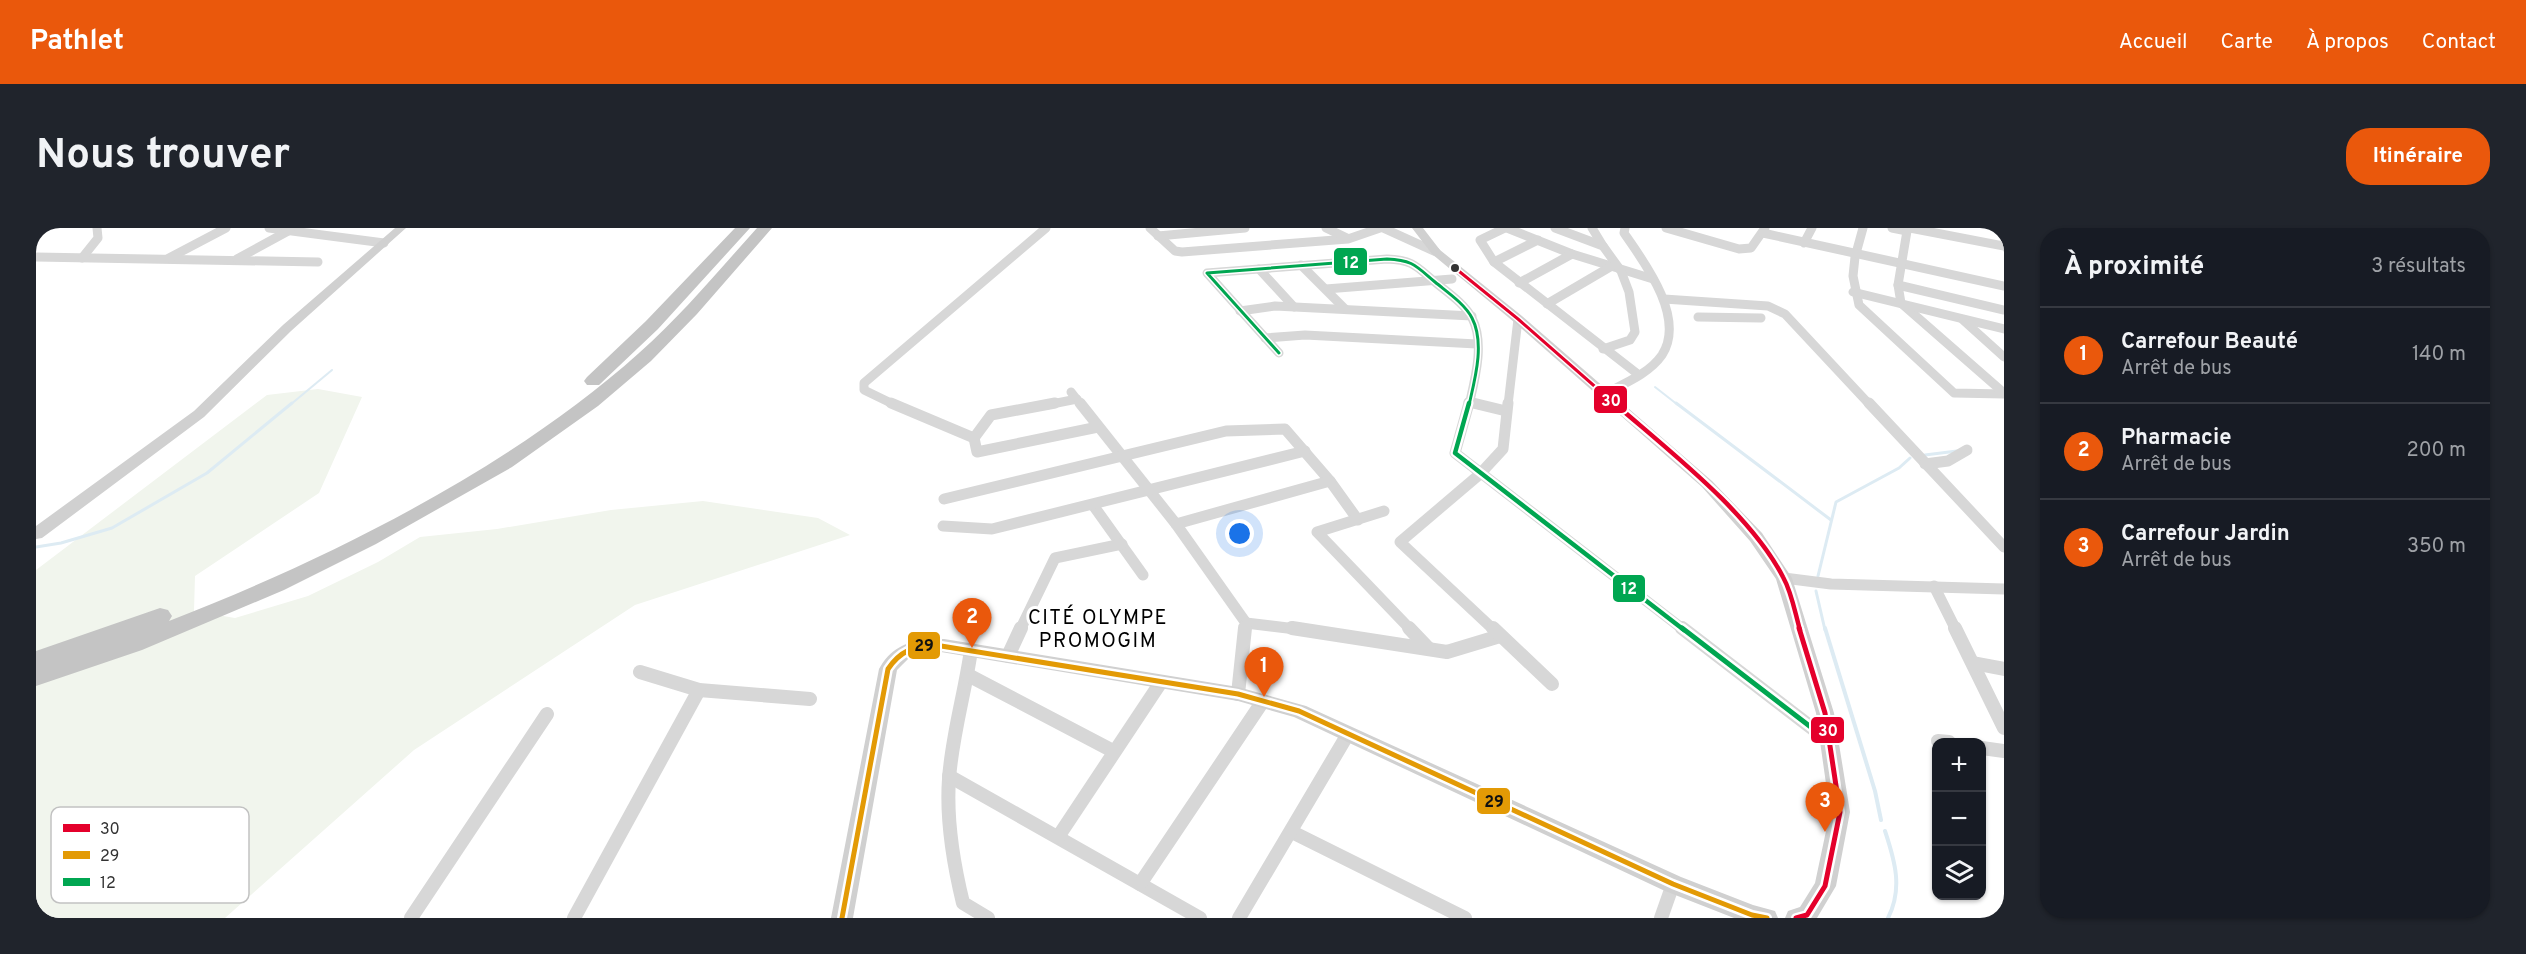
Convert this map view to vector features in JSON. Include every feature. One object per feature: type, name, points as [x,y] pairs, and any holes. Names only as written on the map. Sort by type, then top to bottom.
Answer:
[{"type":"highway","points":[[36,660],[86,644],[216,595],[320,549],[440,486],[510,444],[578,394],[624,353],[743,228]]},
{"type":"highway","points":[[36,677],[89,660],[201,617],[306,571],[454,494],[526,449],[587,405],[645,357],[765,228]]},
{"type":"street","points":[[82,258],[98,238],[97,228]]},
{"type":"street","points":[[167,259],[226,228]]},
{"type":"street","points":[[269,228],[291,229],[384,243]]},
{"type":"street","points":[[36,534],[199,414],[287,328],[401,228]]},
{"type":"street","points":[[974,438],[877,397],[864,390],[864,383],[1046,228]]},
{"type":"street","points":[[1150,228],[1175,251],[1182,252],[1348,239],[1382,228],[1436,252]]},
{"type":"street","points":[[1158,236],[1245,228]]},
{"type":"street","points":[[1326,228],[1348,239]]},
{"type":"street","points":[[1417,228],[1436,252],[1518,319],[1707,484],[1756,537],[1784,578],[1825,713],[1840,812],[1825,886],[1807,915],[1796,918]]},
{"type":"street","points":[[1639,375],[1494,262],[1479,240],[1506,228],[1621,271],[1653,279]]},
{"type":"street","points":[[1555,228],[1603,246]]},
{"type":"street","points":[[1593,228],[1621,271],[1629,292],[1635,332],[1630,340],[1603,349]]},
{"type":"street","points":[[1604,394],[1639,375],[1662,354],[1669,333],[1664,298],[1624,233],[1625,228]]},
{"type":"street","points":[[1666,228],[1687,231],[1739,249],[1751,248],[1764,230],[1804,243],[2004,286]]},
{"type":"street","points":[[1804,243],[1812,228]]},
{"type":"street","points":[[1863,228],[1855,254],[1853,292],[1858,305],[1954,393],[2004,393]]},
{"type":"street","points":[[1892,228],[1907,231],[1913,228],[2004,246]]},
{"type":"street","points":[[234,260],[291,229]]},
{"type":"street","points":[[1907,231],[1898,285],[1900,303],[2004,393]]},
{"type":"street","points":[[1494,262],[1538,240]]},
{"type":"street","points":[[1519,283],[1572,254]]},
{"type":"street","points":[[36,257],[318,262]]},
{"type":"street","points":[[1279,353],[1207,273],[1301,265],[1406,260],[1472,316],[1477,330],[1478,363],[1455,453],[1829,741]]},
{"type":"street","points":[[1301,265],[1345,309]]},
{"type":"street","points":[[1546,304],[1610,267]]},
{"type":"street","points":[[1259,269],[1294,307]]},
{"type":"street","points":[[1326,289],[1452,279]]},
{"type":"street","points":[[1898,285],[2004,310]]},
{"type":"street","points":[[1853,292],[2004,329]]},
{"type":"street","points":[[1664,298],[1768,306],[1785,314],[2004,547]]},
{"type":"street","points":[[1736,304],[1748,318]]},
{"type":"street","points":[[1240,311],[1275,306],[1472,316]]},
{"type":"street","points":[[1698,317],[1761,318]]},
{"type":"street","points":[[1518,319],[1503,449],[1480,474],[1400,542],[1552,684]]},
{"type":"street","points":[[1962,319],[2004,357]]},
{"type":"street","points":[[1265,338],[1305,334],[1477,344]]},
{"type":"street","points":[[1098,427],[977,452],[974,438],[991,415],[1074,396],[1176,524],[1246,623],[1238,694]]},
{"type":"street","points":[[1468,402],[1506,411]]},
{"type":"street","points":[[944,499],[1226,431],[1285,429],[1330,481],[1358,520]]},
{"type":"street","points":[[1925,464],[1948,461],[1967,450]]},
{"type":"street","points":[[943,526],[992,529],[1305,451]]},
{"type":"street","points":[[1176,524],[1330,481]]},
{"type":"street","points":[[1093,505],[1143,575]]},
{"type":"street","points":[[1384,511],[1317,532],[1429,649]]},
{"type":"street","points":[[36,525],[62,515]]},
{"type":"street","points":[[1008,656],[1055,558],[1122,544]]},
{"type":"street","points":[[1784,578],[1831,584],[2004,589]]},
{"type":"street","points":[[1934,586],[2004,728]]},
{"type":"street","points":[[1246,623],[1447,652],[1500,636]]},
{"type":"street","points":[[842,918],[888,669],[899,654],[925,644],[1238,694],[1299,711],[1673,884],[1752,915],[1767,918]]},
{"type":"street","points":[[970,650],[968,675],[949,776],[948,827],[954,871],[963,903],[988,918]]},
{"type":"street","points":[[1973,663],[2004,669]]},
{"type":"street","points":[[640,672],[699,690],[810,699]]},
{"type":"street","points":[[968,675],[1113,750]]},
{"type":"street","points":[[1058,837],[1113,750],[1161,682]]},
{"type":"street","points":[[574,918],[699,690]]},
{"type":"street","points":[[1140,884],[1263,701]]},
{"type":"street","points":[[411,918],[547,714]]},
{"type":"street","points":[[1239,918],[1348,734]]},
{"type":"street","points":[[1986,749],[2004,751]]},
{"type":"street","points":[[949,776],[1194,917]]},
{"type":"street","points":[[1292,832],[1465,918]]},
{"type":"street","points":[[1661,918],[1673,884]]},
{"type":"shaded area","points":[[318,389],[362,397],[319,493],[195,576],[194,611],[235,618],[308,596],[378,562],[420,537],[497,529],[611,510],[703,501],[818,518],[850,535],[635,605],[414,750],[249,897],[249,807],[51,807],[51,903],[242,903],[225,918],[36,918],[36,570],[267,395]]},
{"type":"waterway","points":[[290,405],[332,370]]},
{"type":"waterway","points":[[1655,387],[1678,405]]},
{"type":"waterway","points":[[36,547],[61,543],[112,528],[207,473],[292,403]]},
{"type":"waterway","points":[[1676,403],[1831,520]]},
{"type":"waterway","points":[[1925,455],[1957,451]]},
{"type":"waterway","points":[[1818,576],[1836,502],[1899,468],[1910,458]]},
{"type":"waterway","points":[[1816,591],[1825,630]]},
{"type":"waterway","points":[[1825,628],[1875,791],[1881,820]]},
{"type":"waterway","points":[[1885,831],[1896,875],[1893,907],[1888,918]]},
{"type":"transit line","name":"12","points":[[1279,353],[1207,273],[1387,259],[1406,260],[1414,264],[1468,312],[1477,330],[1478,346],[1473,384],[1455,453],[1829,741]]},
{"type":"transit line","name":"30","points":[[1455,268],[1518,319],[1707,484],[1756,537],[1784,578],[1825,713],[1840,812],[1825,886],[1807,915],[1796,918]]},
{"type":"transit line","name":"29","points":[[842,918],[888,669],[905,651],[919,646],[935,645],[1238,694],[1299,711],[1673,884],[1752,915],[1767,918]]},
{"type":"place","name":"Pharmacie","points":[[972,648]]},
{"type":"place","name":"Carrefour Beauté","points":[[1264,697]]},
{"type":"place","name":"Carrefour Jardin","points":[[1825,832]]},
{"type":"district","name":"CITÉ OLYMPE PROMOGIM","points":[[1098,628]]}]
